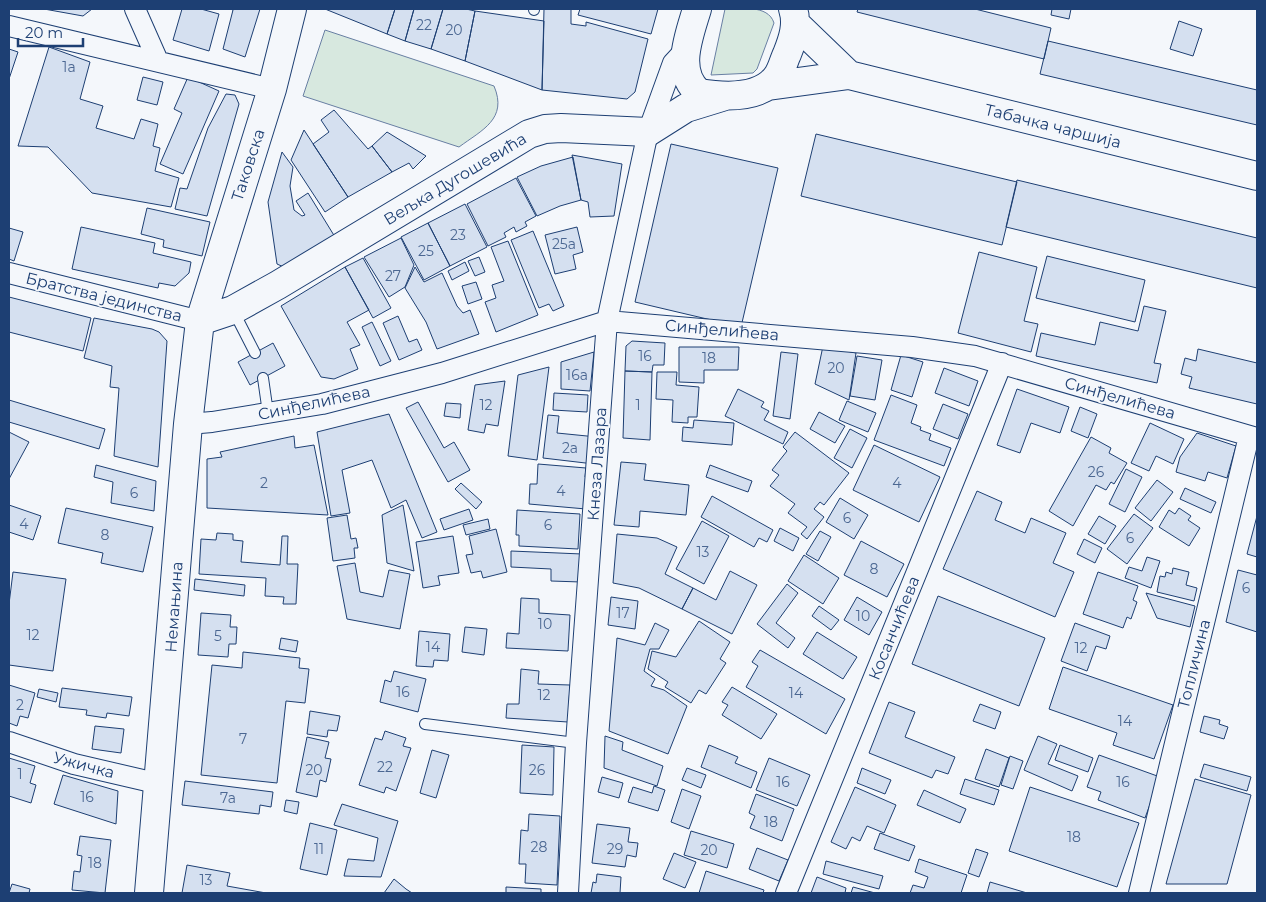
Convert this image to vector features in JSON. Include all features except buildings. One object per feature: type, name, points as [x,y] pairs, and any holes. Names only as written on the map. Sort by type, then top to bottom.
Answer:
[{"type":"street","points":[[135,9],[158,61]]},
{"type":"street","name":"Таковска","points":[[200,321],[272,89],[292,9]]},
{"type":"street","points":[[697,9],[686,48],[687,80],[700,93],[725,96]]},
{"type":"street","points":[[794,16],[849,75]]},
{"type":"street","points":[[768,86],[778,75],[792,42],[794,16]]},
{"type":"street","points":[[9,26],[272,89]]},
{"type":"street","name":"Кнеза Лазара","points":[[568,893],[576,743],[607,321],[648,132],[673,63],[686,48]]},
{"type":"street","name":"Табачка чаршија","points":[[725,96],[747,94],[768,86],[849,75],[1257,176]]},
{"type":"street","points":[[648,132],[686,108],[725,96]]},
{"type":"street","name":"Вељка Дугошевића","points":[[200,321],[233,310],[278,286],[529,134],[545,129],[561,128],[648,132]]},
{"type":"street","name":"Братства јединства","points":[[9,273],[200,321]]},
{"type":"street","name":"Немањина","points":[[149,893],[160,784],[188,424],[200,321]]},
{"type":"street","name":"Синђелићева","points":[[188,424],[212,422],[322,404],[442,373],[607,321],[912,347],[975,356],[1253,437]]},
{"type":"street","name":"Косанчићева","points":[[786,893],[1002,363]]},
{"type":"street","name":"Топличина","points":[[1139,893],[1253,437]]},
{"type":"street","name":"Ужичка","points":[[9,742],[74,764],[160,784]]},
{"type":"lane","points":[[233,310],[255,354]]},
{"type":"lane","points":[[263,378],[268,413]]},
{"type":"lane","points":[[425,724],[576,743]]},
{"type":"shaded area","points":[[746,8],[760,10],[771,17],[774,23],[757,69],[753,73],[711,75],[725,9]]},
{"type":"shaded area","points":[[325,30],[494,86],[498,107],[495,115],[484,129],[459,147],[303,96]]}]
